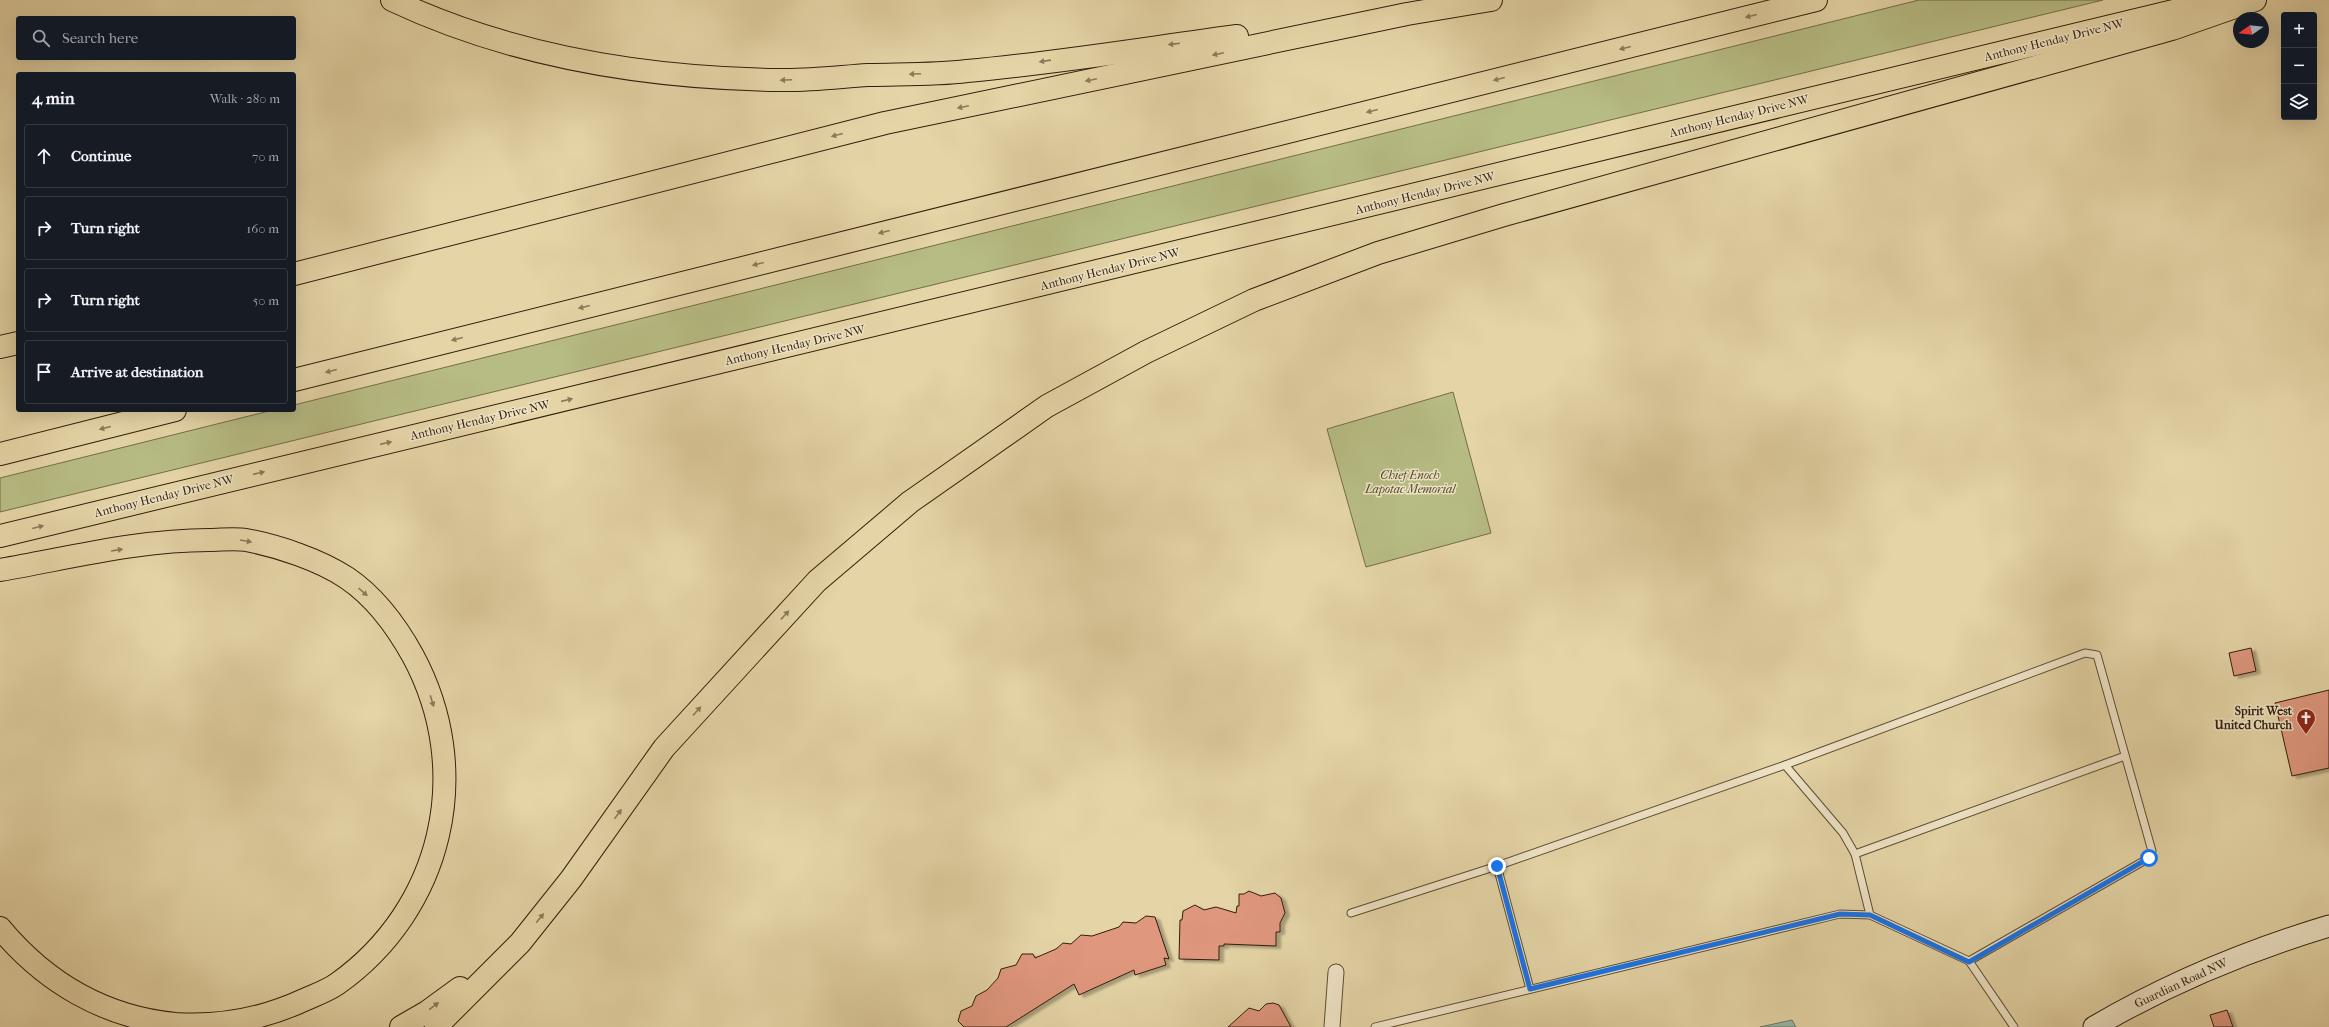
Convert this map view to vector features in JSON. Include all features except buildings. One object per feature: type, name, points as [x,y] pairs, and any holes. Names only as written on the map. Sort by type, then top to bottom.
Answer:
[{"type":"highway","points":[[392,0],[420,13],[495,41],[570,59],[621,69],[673,75],[780,80],[966,72],[1407,14],[1491,0]]},
{"type":"highway","points":[[296,380],[1816,0]]},
{"type":"highway","name":"Anthony Henday Drive NW","points":[[0,536],[2219,0]]},
{"type":"highway","points":[[436,1027],[520,943],[570,880],[664,748],[817,581],[910,502],[1046,406],[1146,352],[1254,300],[1378,253],[1512,213],[2172,29],[2255,0]]},
{"type":"highway","points":[[296,273],[885,123],[1407,14]]},
{"type":"highway","points":[[0,348],[16,344]]},
{"type":"highway","points":[[0,454],[167,412]]},
{"type":"highway","points":[[0,570],[176,540],[244,540],[308,558],[348,578],[379,607],[409,648],[422,673],[439,726],[444,753],[445,786],[442,818],[435,851],[423,881],[401,922],[372,956],[335,986],[282,1011],[253,1019],[222,1024],[188,1025],[155,1022],[123,1014],[94,1003],[48,976],[18,949],[0,928]]},
{"type":"highway","points":[[401,1027],[427,1012],[520,943]]},
{"type":"main road","name":"Guardian Road NW","points":[[2094,1027],[2157,992],[2203,970],[2247,953],[2329,926]]},
{"type":"street","points":[[1332,1027],[1336,972]]},
{"type":"lane","points":[[1351,913],[1497,866],[1785,765],[2085,652],[2097,655],[2152,851],[2149,858],[1969,962]]},
{"type":"lane","points":[[1855,854],[2125,756]]},
{"type":"lane","points":[[1785,765],[1843,833],[1855,854],[1870,915]]},
{"type":"lane","points":[[1497,866],[1530,989]]},
{"type":"lane","points":[[1375,1027],[1840,914],[1870,915],[1969,962],[2014,1027]]},
{"type":"green space","points":[[1919,0],[2103,0],[0,512],[0,478],[265,412],[296,412],[296,405]]},
{"type":"green space","name":"Chief Enoch Lapotac Memorial","points":[[1453,392],[1491,533],[1366,567],[1327,429]]},
{"type":"shaded area","points":[[1792,1020],[1796,1027],[1760,1027]]},
{"type":"place","name":"Spirit West United Church","points":[[2306,735]]},
{"type":"route","points":[[1497,866],[1530,989],[1840,914],[1870,915],[1969,962],[2149,858]]}]
